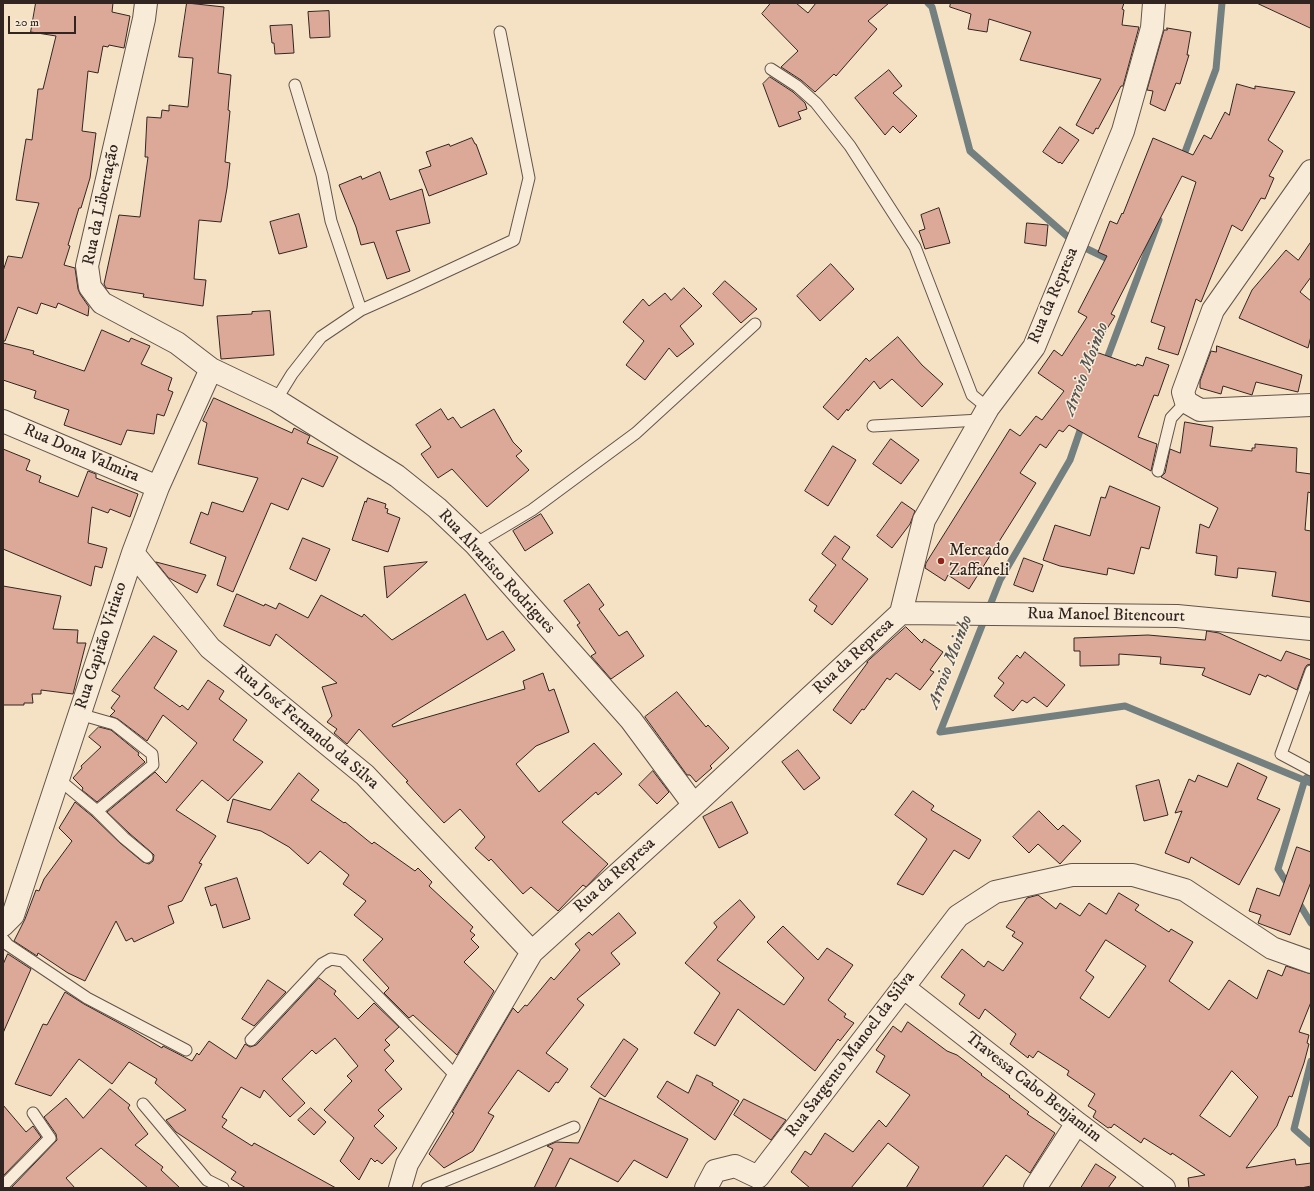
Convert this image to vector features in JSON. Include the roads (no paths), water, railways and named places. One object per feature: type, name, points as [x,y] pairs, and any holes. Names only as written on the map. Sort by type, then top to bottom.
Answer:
[{"type":"street","name":"Rua da Libertação","points":[[146,3],[144,19],[87,266],[90,286],[102,303],[177,343],[211,369]]},
{"type":"street","name":"Rua da Represa","points":[[400,1188],[407,1164],[532,952],[694,805],[901,613],[924,520],[984,414],[1034,347],[1120,138],[1152,28],[1154,3]]},
{"type":"street","points":[[1311,171],[1213,310],[1183,392],[1193,406],[1311,405]]},
{"type":"street","name":"Rua Alvaristo Rodrigues","points":[[211,369],[276,400],[397,476],[437,508],[475,544],[631,720],[694,805]]},
{"type":"street","name":"Rua Capitão Viriato","points":[[3,925],[12,915],[133,553],[158,487],[211,369]]},
{"type":"street","name":"Rua Dona Valmira","points":[[3,421],[158,487]]},
{"type":"street","name":"Rua José Fernando da Silva","points":[[133,553],[210,648],[365,774],[532,952]]},
{"type":"street","name":"Rua Manoel Bitencourt","points":[[901,613],[1177,616],[1311,629]]},
{"type":"street","name":"Rua Sargento Manoel da Silva","points":[[706,1188],[715,1171],[735,1166],[765,1183],[903,987],[958,916],[995,892],[1072,875],[1133,875],[1186,890],[1272,948],[1311,962]]},
{"type":"street","name":"Travessa Cabo Benjamim","points":[[903,987],[1077,1123],[1164,1188]]},
{"type":"street","points":[[1035,1188],[1077,1123]]},
{"type":"lane","points":[[276,400],[292,374],[320,337],[361,310],[514,240],[529,178],[500,32]]},
{"type":"lane","points":[[771,69],[797,86],[816,103],[850,146],[915,247],[972,396],[984,414],[874,426]]},
{"type":"lane","points":[[295,86],[322,175],[331,220],[361,310]]},
{"type":"lane","points":[[475,544],[532,510],[636,433],[755,324]]},
{"type":"lane","points":[[1158,471],[1171,418],[1193,406]]},
{"type":"lane","points":[[1311,671],[1281,754],[1311,770]]},
{"type":"lane","points":[[79,714],[114,724],[152,754],[153,765],[97,812]]},
{"type":"lane","points":[[57,778],[147,857]]},
{"type":"lane","points":[[3,939],[8,945],[87,998],[186,1050]]},
{"type":"lane","points":[[251,1040],[322,964],[331,959],[343,961],[458,1078]]},
{"type":"lane","points":[[143,1104],[207,1180],[223,1188]]},
{"type":"lane","points":[[3,1186],[50,1138],[33,1113]]},
{"type":"lane","points":[[426,1188],[574,1128]]},
{"type":"waterway","points":[[928,3],[932,7],[970,151],[1075,243],[1114,262]]},
{"type":"waterway","name":"Arroio Moinho","points":[[1182,160],[1216,69],[1222,3]]},
{"type":"waterway","name":"Arroio Moinho","points":[[1105,364],[1159,220]]},
{"type":"waterway","points":[[1083,422],[1070,460],[1000,580],[940,732],[1125,706],[1311,783]]},
{"type":"waterway","points":[[1290,888],[1278,869],[1305,779],[1311,774]]},
{"type":"waterway","points":[[1297,900],[1311,923]]},
{"type":"waterway","points":[[1311,1061],[1294,1129],[1311,1144]]},
{"type":"place","name":"Mercado Zaffaneli","points":[[941,561]]}]
